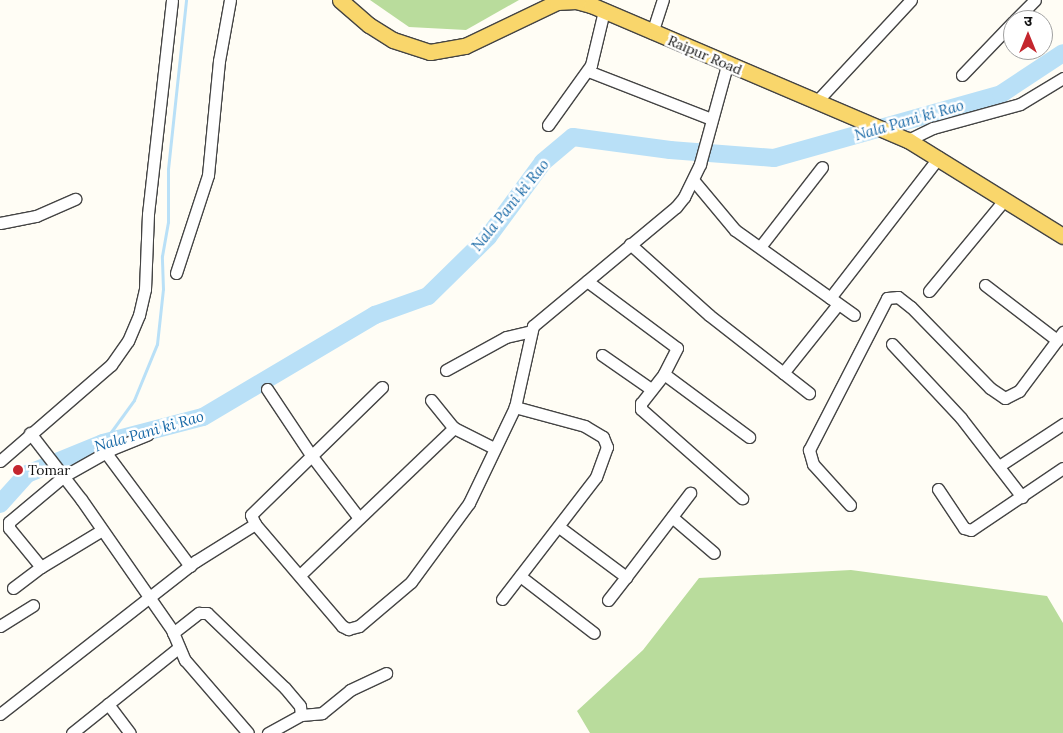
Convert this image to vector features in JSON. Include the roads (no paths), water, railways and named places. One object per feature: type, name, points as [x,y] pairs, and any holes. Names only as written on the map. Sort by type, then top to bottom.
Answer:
[{"type":"main road","name":"Raipur Road","points":[[340,0],[369,26],[392,40],[430,52],[465,46],[557,2],[576,1],[604,11],[904,139],[939,157],[1063,236]]},
{"type":"street","points":[[0,461],[111,365],[128,341],[139,315],[145,289],[148,214],[172,0]]},
{"type":"street","points":[[176,273],[208,175],[220,61],[230,0]]},
{"type":"street","points":[[652,33],[663,0]]},
{"type":"street","points":[[817,101],[911,0]]},
{"type":"street","points":[[1025,10],[1035,0]]},
{"type":"street","points":[[548,125],[588,71],[604,11]]},
{"type":"street","points":[[962,74],[1003,32]]},
{"type":"street","points":[[446,370],[506,337],[531,331],[630,244],[676,207],[694,181],[727,65]]},
{"type":"street","points":[[588,71],[711,119]]},
{"type":"street","points":[[904,139],[933,128],[1015,106],[1063,78]]},
{"type":"street","points":[[783,374],[939,157]]},
{"type":"street","points":[[760,247],[822,167]]},
{"type":"street","points":[[694,181],[725,221],[854,315]]},
{"type":"street","points":[[0,223],[36,216],[75,199]]},
{"type":"street","points":[[929,291],[1005,199]]},
{"type":"street","points":[[630,244],[709,315],[809,393]]},
{"type":"street","points":[[588,281],[677,348],[664,374],[641,403],[644,413],[742,498]]},
{"type":"street","points":[[850,504],[813,464],[809,450],[828,416],[862,341],[887,298],[898,296],[911,307],[990,388],[1004,398],[1020,391],[1060,336],[985,285]]},
{"type":"street","points":[[382,387],[251,513],[255,524],[342,626],[352,630],[398,595],[421,570],[469,503],[515,407],[531,331]]},
{"type":"street","points":[[892,344],[961,418],[1022,497]]},
{"type":"street","points":[[602,355],[651,389]]},
{"type":"street","points":[[664,374],[749,437]]},
{"type":"street","points":[[267,389],[311,456],[359,518]]},
{"type":"street","points":[[431,400],[454,428],[494,448]]},
{"type":"street","points":[[502,599],[559,527],[604,464],[606,442],[584,426],[515,407]]},
{"type":"street","points":[[999,466],[1063,424]]},
{"type":"street","points":[[300,575],[454,428]]},
{"type":"street","points":[[30,434],[62,473],[102,530],[147,599],[173,633],[178,648],[248,733]]},
{"type":"street","points":[[41,567],[8,524],[62,473],[147,435]]},
{"type":"street","points":[[106,453],[190,566]]},
{"type":"street","points":[[938,489],[968,530],[1022,497],[1063,468]]},
{"type":"street","points":[[608,600],[690,493]]},
{"type":"street","points":[[672,517],[714,554]]},
{"type":"street","points":[[0,714],[190,566],[255,524]]},
{"type":"street","points":[[559,527],[626,577]]},
{"type":"street","points":[[14,588],[41,567],[102,530]]},
{"type":"street","points":[[520,576],[594,633]]},
{"type":"street","points":[[0,626],[33,605]]},
{"type":"street","points":[[173,633],[199,614],[208,613],[295,699],[300,706],[301,715]]},
{"type":"street","points":[[72,733],[178,648]]},
{"type":"street","points":[[268,733],[301,715],[309,717],[322,713],[350,690],[386,673]]},
{"type":"street","points":[[108,704],[130,733]]},
{"type":"waterway","points":[[103,443],[134,400],[157,344],[163,289],[162,256],[168,222],[168,169],[186,0]]},
{"type":"waterway","name":"Nala Pani ki Rao","points":[[0,504],[27,474],[103,443],[203,417],[375,315],[428,296],[488,237],[543,162],[573,137],[670,150],[774,158],[1001,94],[1063,53]]},
{"type":"place","name":"Tomar","points":[[18,470]]}]
